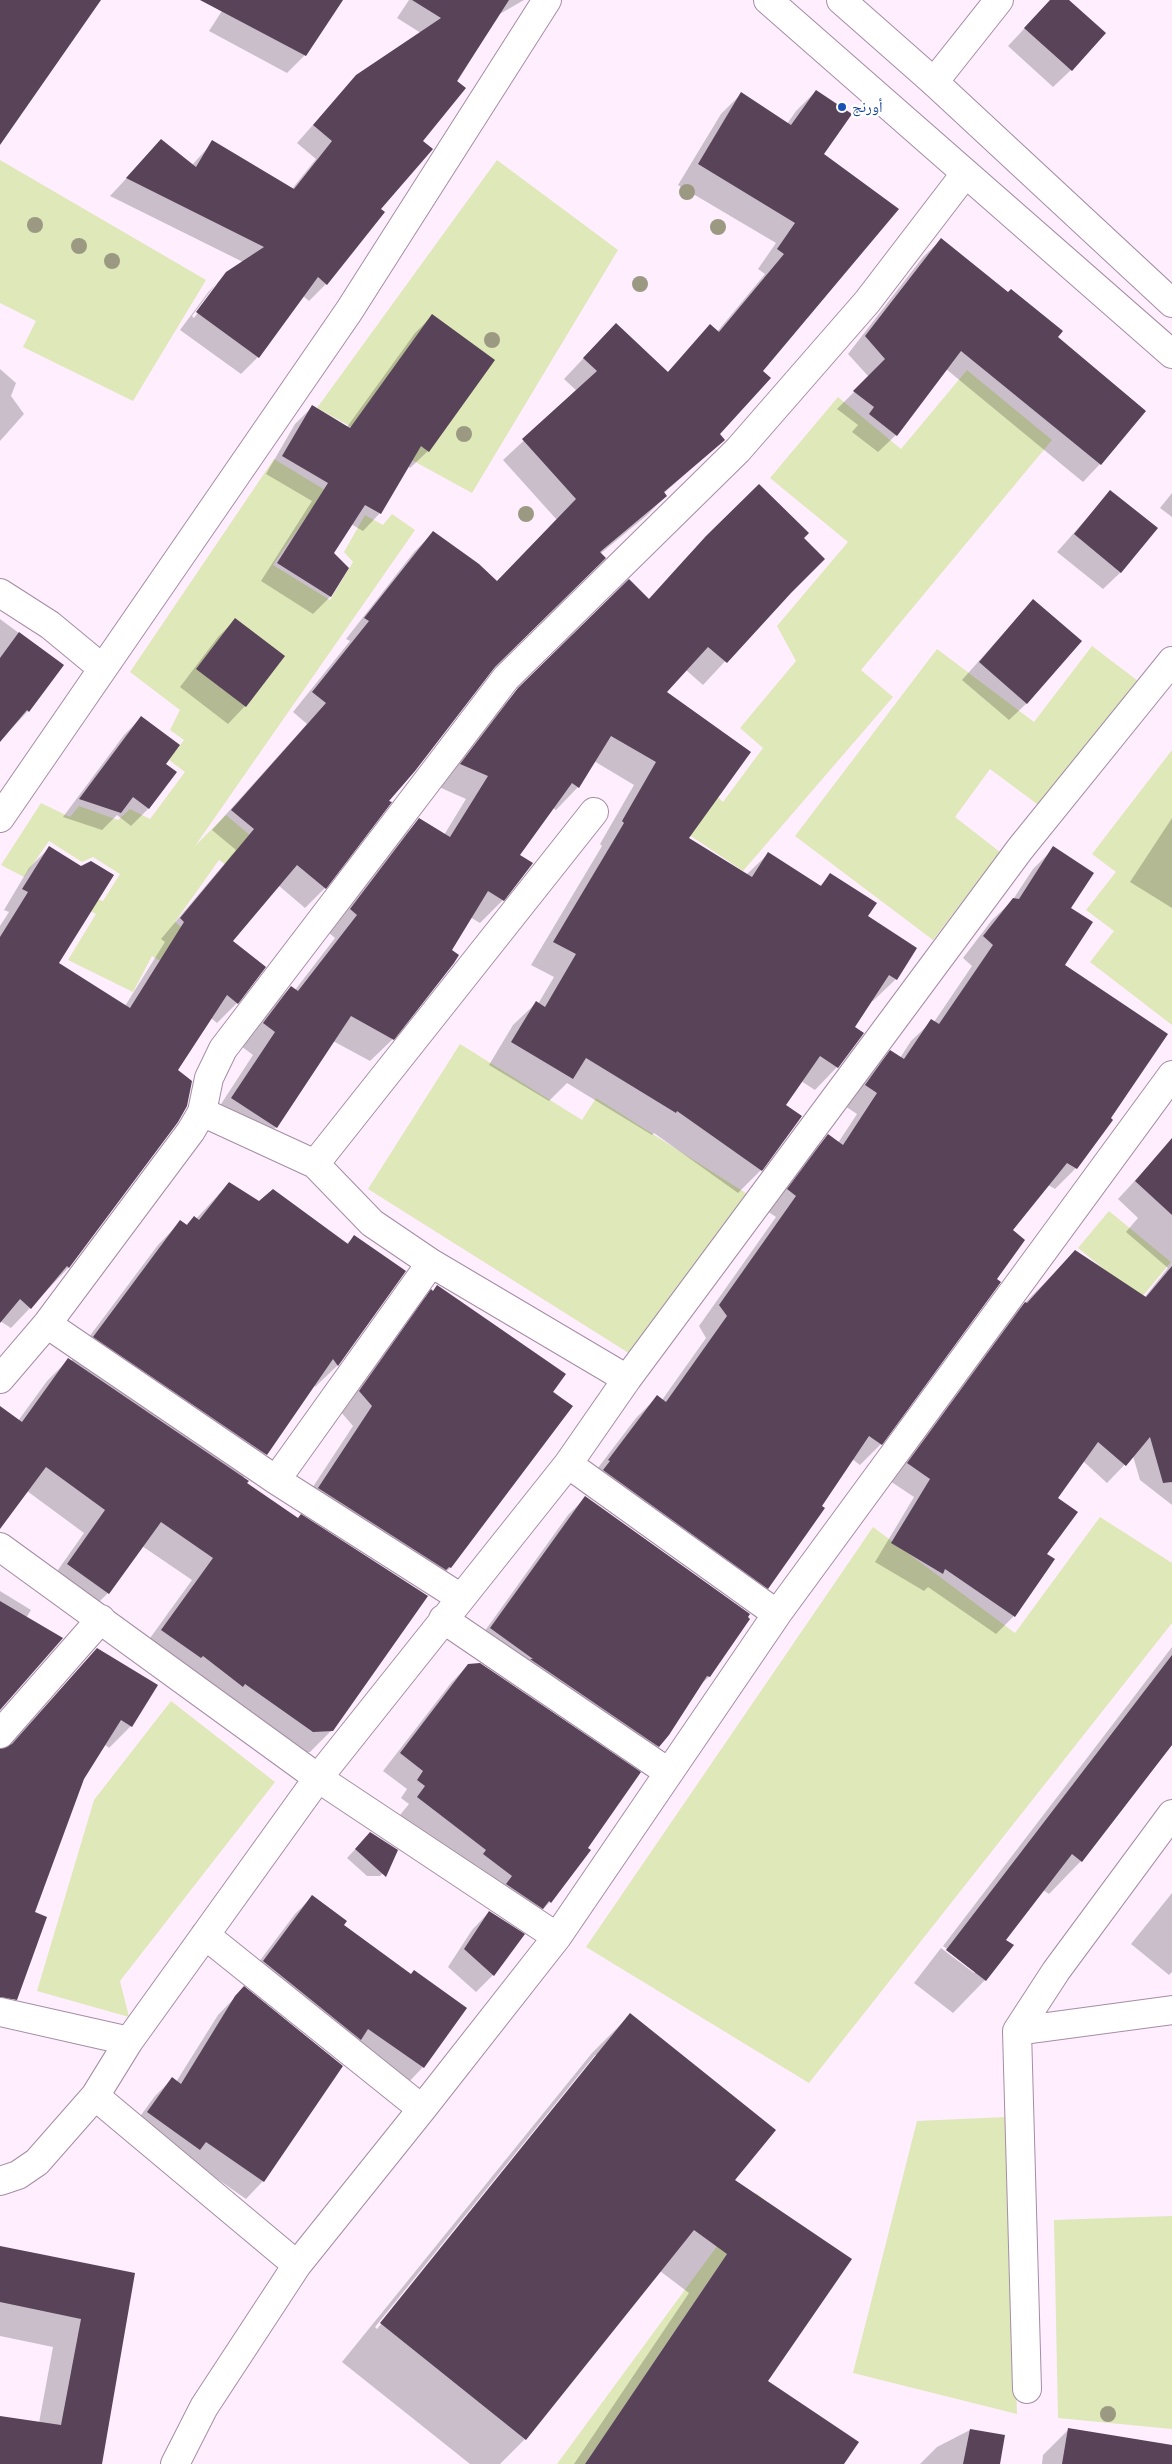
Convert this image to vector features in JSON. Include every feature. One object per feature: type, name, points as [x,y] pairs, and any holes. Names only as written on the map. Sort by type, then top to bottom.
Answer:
[{"type":"street","points":[[0,818],[349,311],[547,0]]},
{"type":"street","points":[[768,0],[964,174],[1172,354]]},
{"type":"street","points":[[840,0],[934,82],[1172,303]]},
{"type":"street","points":[[934,82],[999,0]]},
{"type":"street","points":[[0,1379],[47,1324],[191,1131],[202,1112],[209,1078],[223,1049],[506,678],[738,450],[866,302],[964,174]]},
{"type":"street","points":[[0,593],[50,625],[102,668]]},
{"type":"street","points":[[0,2181],[18,2175],[37,2162],[95,2096],[129,2041],[318,1778],[568,1464],[627,1379],[1020,849],[1172,661]]},
{"type":"street","points":[[316,1164],[594,812]]},
{"type":"street","points":[[176,2464],[204,2407],[296,2265],[422,2110],[557,1937],[776,1614],[1172,1075]]},
{"type":"street","points":[[202,1112],[316,1164],[372,1223],[431,1263],[627,1379]]},
{"type":"street","points":[[276,1480],[431,1263]]},
{"type":"street","points":[[47,1324],[276,1480],[461,1598]]},
{"type":"street","points":[[568,1464],[776,1614]]},
{"type":"street","points":[[0,1547],[318,1778],[557,1937]]},
{"type":"street","points":[[0,1734],[101,1619]]},
{"type":"street","points":[[443,1619],[668,1772]]},
{"type":"street","points":[[1027,2389],[1017,2031],[1056,1971],[1172,1814]]},
{"type":"street","points":[[205,1935],[422,2110]]},
{"type":"street","points":[[1017,2031],[1172,2010]]},
{"type":"street","points":[[0,2012],[129,2041]]},
{"type":"street","points":[[95,2096],[296,2265]]},
{"type":"green space","points":[[0,160],[206,280],[133,401],[23,347],[36,321],[0,303]]},
{"type":"green space","points":[[497,160],[618,250],[472,493],[317,408]]},
{"type":"green space","points":[[967,370],[1052,440],[861,670],[893,697],[743,871],[639,801],[665,763],[723,802],[763,748],[740,728],[796,661],[777,626],[848,542],[770,478],[838,397],[901,449]]},
{"type":"green space","points":[[274,459],[325,490],[273,565],[330,600],[353,562],[344,552],[365,515],[383,525],[392,514],[415,530],[195,846],[226,815],[289,868],[269,894],[219,860],[175,922],[220,957],[199,984],[152,956],[133,992],[68,960],[96,914],[88,910],[93,898],[103,901],[120,874],[93,857],[82,862],[49,841],[24,877],[1,865],[41,803],[70,817],[79,806],[118,820],[130,809],[150,819],[185,772],[169,760],[184,740],[170,730],[180,710],[130,672]]},
{"type":"green space","points":[[1092,646],[1138,681],[1041,807],[990,769],[955,817],[1000,852],[933,940],[795,836],[937,649],[1034,722]]},
{"type":"green space","points":[[1172,750],[1172,1025],[1090,962],[1114,931],[1086,910],[1116,872],[1092,854]]},
{"type":"green space","points":[[460,1044],[582,1120],[596,1098],[752,1197],[635,1357],[368,1189]]},
{"type":"green space","points":[[1109,1211],[1171,1262],[1121,1322],[1105,1270],[1078,1248]]},
{"type":"green space","points":[[1100,1517],[1172,1563],[1172,1623],[809,2083],[586,1947],[873,1527],[1015,1633]]},
{"type":"green space","points":[[171,1701],[275,1782],[120,1981],[129,2017],[37,1991],[94,1800]]},
{"type":"green space","points":[[1006,2117],[1017,2414],[853,2373],[917,2121]]},
{"type":"green space","points":[[756,2193],[764,2199],[585,2464],[557,2464]]},
{"type":"green space","points":[[1172,2216],[1172,2429],[1058,2418],[1054,2220]]},
{"type":"building","points":[[0,0],[101,0],[0,145]]},
{"type":"building","points":[[200,0],[343,0],[306,56]]},
{"type":"building","points":[[412,0],[509,0],[457,81],[466,88],[423,141],[433,149],[381,209],[385,212],[327,285],[318,277],[259,358],[196,312],[226,272],[264,247],[126,178],[161,139],[196,167],[212,140],[294,189],[332,141],[313,125],[356,75],[441,18]]},
{"type":"building","points":[[1050,0],[1069,0],[1106,33],[1072,71],[1024,28]]},
{"type":"building","points":[[816,90],[852,114],[824,154],[899,209],[763,371],[771,378],[720,434],[725,440],[664,492],[667,496],[600,552],[606,558],[495,667],[415,771],[389,801],[392,802],[326,889],[297,865],[233,941],[266,967],[238,1004],[227,995],[178,1070],[192,1081],[187,1106],[178,1122],[69,1268],[67,1266],[31,1309],[20,1299],[0,1323],[0,937],[28,892],[22,889],[49,846],[81,866],[91,861],[114,875],[59,963],[130,1008],[184,922],[180,918],[254,829],[231,810],[326,703],[312,692],[369,621],[364,618],[433,531],[479,564],[497,581],[576,499],[522,439],[597,371],[583,358],[616,323],[668,372],[710,324],[719,332],[784,254],[777,249],[795,223],[698,164],[741,92],[791,125]]},
{"type":"building","points":[[941,238],[1008,292],[1011,289],[1063,331],[1058,337],[1146,411],[1101,465],[961,351],[897,436],[869,414],[874,407],[853,391],[885,359],[865,336]]},
{"type":"building","points":[[432,314],[495,360],[429,452],[421,446],[381,514],[365,505],[334,553],[349,568],[331,597],[277,563],[328,483],[282,456],[312,405],[350,428]]},
{"type":"building","points":[[759,484],[809,533],[804,538],[825,559],[727,663],[708,647],[667,692],[751,752],[689,838],[752,877],[768,852],[821,886],[830,873],[877,903],[868,916],[917,948],[897,980],[889,975],[855,1027],[864,1033],[838,1068],[820,1056],[786,1105],[802,1116],[762,1171],[677,1111],[676,1113],[586,1058],[573,1079],[511,1042],[536,1001],[545,1007],[576,954],[553,942],[624,823],[622,821],[656,762],[611,736],[579,788],[572,783],[520,855],[533,863],[504,901],[488,891],[452,950],[459,955],[454,963],[394,1040],[351,1016],[277,1128],[231,1098],[275,1032],[263,1023],[291,986],[298,991],[357,915],[350,909],[419,818],[450,837],[488,776],[460,764],[518,688],[629,579],[649,599],[706,536]]},
{"type":"building","points":[[1110,490],[1158,528],[1121,573],[1074,534]]},
{"type":"building","points":[[1033,599],[1082,641],[1027,704],[979,662]]},
{"type":"building","points":[[235,618],[285,656],[246,707],[196,669]]},
{"type":"building","points":[[19,632],[64,665],[29,712],[27,710],[0,742],[0,658]]},
{"type":"building","points":[[141,716],[180,745],[166,764],[177,772],[149,809],[133,797],[121,813],[79,799]]},
{"type":"building","points":[[1053,846],[1094,873],[1071,908],[1093,922],[1065,965],[1168,1034],[1111,1118],[1113,1120],[1077,1169],[1067,1163],[1013,1230],[1025,1240],[997,1279],[1001,1282],[882,1445],[869,1436],[822,1506],[825,1508],[768,1589],[603,1470],[610,1461],[608,1460],[657,1395],[666,1402],[727,1316],[719,1305],[796,1196],[787,1189],[828,1134],[843,1145],[877,1093],[865,1085],[890,1050],[904,1059],[931,1019],[939,1024],[993,945],[983,936],[1013,898],[1019,899]]},
{"type":"building","points":[[1172,1138],[1172,1215],[1135,1181]]},
{"type":"building","points":[[229,1182],[259,1201],[273,1189],[348,1244],[354,1235],[406,1271],[338,1366],[333,1359],[267,1455],[93,1337],[180,1220],[187,1225],[194,1216],[199,1220]]},
{"type":"building","points":[[1075,1250],[1146,1297],[1172,1266],[1172,1482],[1163,1483],[1150,1437],[1126,1466],[1098,1442],[1058,1498],[1078,1512],[1047,1554],[1055,1559],[1015,1617],[945,1569],[943,1574],[891,1543],[930,1479],[907,1463],[1025,1302],[1027,1303]]},
{"type":"building","points":[[437,1285],[566,1374],[553,1392],[573,1406],[451,1568],[449,1567],[446,1570],[318,1488],[372,1406],[359,1391],[431,1289],[433,1291]]},
{"type":"building","points":[[68,1358],[249,1481],[247,1483],[298,1518],[301,1514],[428,1596],[333,1731],[313,1732],[245,1684],[243,1687],[203,1656],[201,1658],[161,1630],[213,1558],[161,1522],[109,1594],[67,1564],[105,1510],[46,1467],[0,1529],[0,1406],[22,1422]]},
{"type":"building","points":[[585,1496],[750,1614],[748,1617],[750,1619],[710,1677],[707,1676],[669,1735],[659,1747],[530,1659],[533,1659],[490,1628]]},
{"type":"building","points":[[0,1601],[63,1638],[0,1710]]},
{"type":"building","points":[[97,1648],[158,1685],[132,1727],[121,1720],[84,1779],[35,1912],[47,1917],[17,2000],[0,1997],[0,1749],[12,1744]]},
{"type":"building","points":[[1172,1655],[1172,1745],[1082,1862],[1072,1854],[1006,1940],[1014,1945],[986,1981],[946,1950]]},
{"type":"building","points":[[480,1663],[641,1772],[588,1848],[591,1850],[551,1903],[549,1901],[543,1909],[506,1884],[512,1876],[483,1854],[486,1850],[417,1797],[425,1786],[417,1780],[423,1771],[400,1753],[468,1664]]},
{"type":"building","points":[[370,1832],[398,1850],[386,1877],[355,1849]]},
{"type":"building","points":[[312,1895],[347,1921],[344,1925],[411,1974],[414,1970],[467,2008],[424,2068],[368,2029],[361,2040],[263,1961]]},
{"type":"building","points":[[489,1911],[525,1934],[494,1976],[464,1949]]},
{"type":"building","points":[[244,1986],[343,2066],[264,2182],[206,2142],[200,2150],[147,2112],[172,2077],[181,2084],[235,1996]]},
{"type":"building","points":[[630,2013],[776,2130],[735,2180],[852,2259],[768,2381],[859,2442],[844,2464],[585,2464],[727,2254],[694,2230],[526,2440],[380,2323]]},
{"type":"building","points":[[0,2246],[135,2273],[102,2464],[0,2464],[0,2416],[61,2425],[81,2319],[0,2302]]},
{"type":"building","points":[[1068,2428],[1172,2445],[1172,2464],[1062,2464]]},
{"type":"building","points":[[970,2429],[1005,2435],[1000,2464],[963,2464]]},
{"type":"place","name":"أورنج","points":[[842,107]]}]
